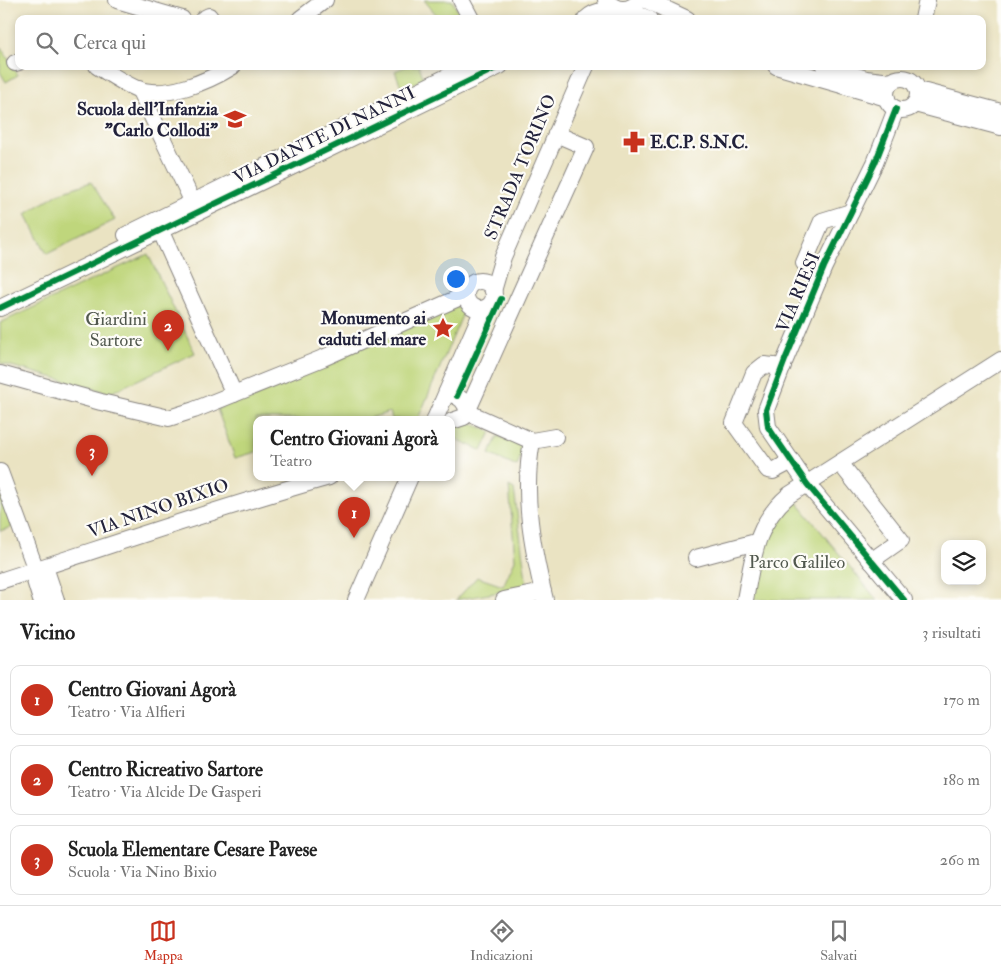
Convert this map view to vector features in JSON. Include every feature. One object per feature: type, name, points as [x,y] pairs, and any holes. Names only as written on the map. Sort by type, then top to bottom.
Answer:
[{"type":"street","points":[[116,0],[168,15]]},
{"type":"street","points":[[305,15],[325,0]]},
{"type":"street","points":[[461,0],[469,15]]},
{"type":"street","points":[[622,15],[640,0]]},
{"type":"street","points":[[646,0],[678,15]]},
{"type":"street","points":[[924,15],[927,0]]},
{"type":"street","points":[[590,15],[605,4],[613,7],[620,15]]},
{"type":"street","points":[[104,70],[139,89],[165,91],[186,88],[225,70]]},
{"type":"street","name":"VIA DANTE DI NANNI","points":[[0,308],[461,70]]},
{"type":"street","name":"VIA DANTE DI NANNI","points":[[195,207],[491,70]]},
{"type":"street","name":"STRADA TORINO","points":[[487,286],[503,257],[584,70]]},
{"type":"street","points":[[788,70],[910,109],[913,85]]},
{"type":"street","points":[[837,70],[866,79],[891,82],[897,79],[1001,112]]},
{"type":"street","name":"VIA RIESI","points":[[891,82],[887,90],[891,104],[875,163],[851,212],[782,367],[766,410],[766,418],[768,427],[807,484],[904,600]]},
{"type":"street","points":[[913,85],[1001,127]]},
{"type":"street","points":[[139,89],[195,207]]},
{"type":"street","points":[[455,418],[464,417],[467,412],[586,147],[556,134]]},
{"type":"street","points":[[158,226],[234,394]]},
{"type":"street","name":"VIA DANTE DI NANNI","points":[[0,296],[158,226]]},
{"type":"street","points":[[0,374],[101,402],[169,418],[234,394],[465,295],[470,284],[487,286],[492,302],[483,309],[447,392],[443,416]]},
{"type":"street","points":[[465,295],[470,305],[483,309]]},
{"type":"street","points":[[746,600],[756,542],[777,506],[807,484],[1001,360]]},
{"type":"street","points":[[782,367],[764,365],[754,372],[734,423],[768,470],[773,471],[792,461]]},
{"type":"street","points":[[447,392],[464,400],[467,412]]},
{"type":"street","points":[[467,412],[532,441],[555,437]]},
{"type":"street","points":[[504,600],[544,596],[527,505],[526,482],[532,441]]},
{"type":"street","points":[[840,463],[901,540],[872,561]]},
{"type":"street","points":[[0,472],[38,569],[56,600]]},
{"type":"street","name":"VIA NINO BIXIO","points":[[0,581],[234,503],[314,481]]},
{"type":"street","points":[[356,600],[408,481]]},
{"type":"street","points":[[696,558],[756,542]]},
{"type":"street","points":[[38,569],[41,600]]},
{"type":"green space","points":[[424,0],[452,0],[460,15],[437,15]]},
{"type":"green space","points":[[1,47],[18,75],[6,82],[0,72]]},
{"type":"green space","points":[[421,70],[424,79],[402,89],[395,71]]},
{"type":"green space","points":[[91,182],[115,220],[47,254],[26,214],[58,193]]},
{"type":"green space","name":"Giardini Sartore","points":[[148,254],[195,353],[110,393],[0,363],[0,323]]},
{"type":"green space","points":[[453,306],[461,307],[464,311],[419,416],[391,416],[390,412],[377,416],[253,416],[253,453],[235,458],[217,409]]},
{"type":"green space","points":[[466,421],[491,432],[482,451],[455,438],[457,427]]},
{"type":"green space","points":[[498,436],[524,447],[517,467],[489,454]]},
{"type":"green space","points":[[509,486],[514,489],[527,587],[456,600],[477,577],[503,586],[515,560]]},
{"type":"green space","points":[[0,492],[12,527],[0,531]]},
{"type":"green space","name":"Parco Galileo","points":[[796,501],[877,600],[753,600],[764,546],[769,533],[785,511]]},
{"type":"cycle path","points":[[0,308],[492,70]]},
{"type":"cycle path","points":[[896,109],[875,163],[824,267],[766,410],[768,427],[807,484],[904,600]]},
{"type":"cycle path","points":[[457,396],[501,299]]},
{"type":"place","name":"Scuola dell'Infanzia \"Carlo Collodi\"","points":[[235,119]]},
{"type":"place","name":"E.C.P. S.N.C.","points":[[634,142]]},
{"type":"place","name":"Monumento ai caduti del mare","points":[[443,328]]},
{"type":"place","name":"Centro Ricreativo Sartore","points":[[168,351]]},
{"type":"place","name":"Scuola Elementare Cesare Pavese","points":[[92,476]]},
{"type":"place","name":"Centro Giovani Agorà","points":[[354,538]]}]
